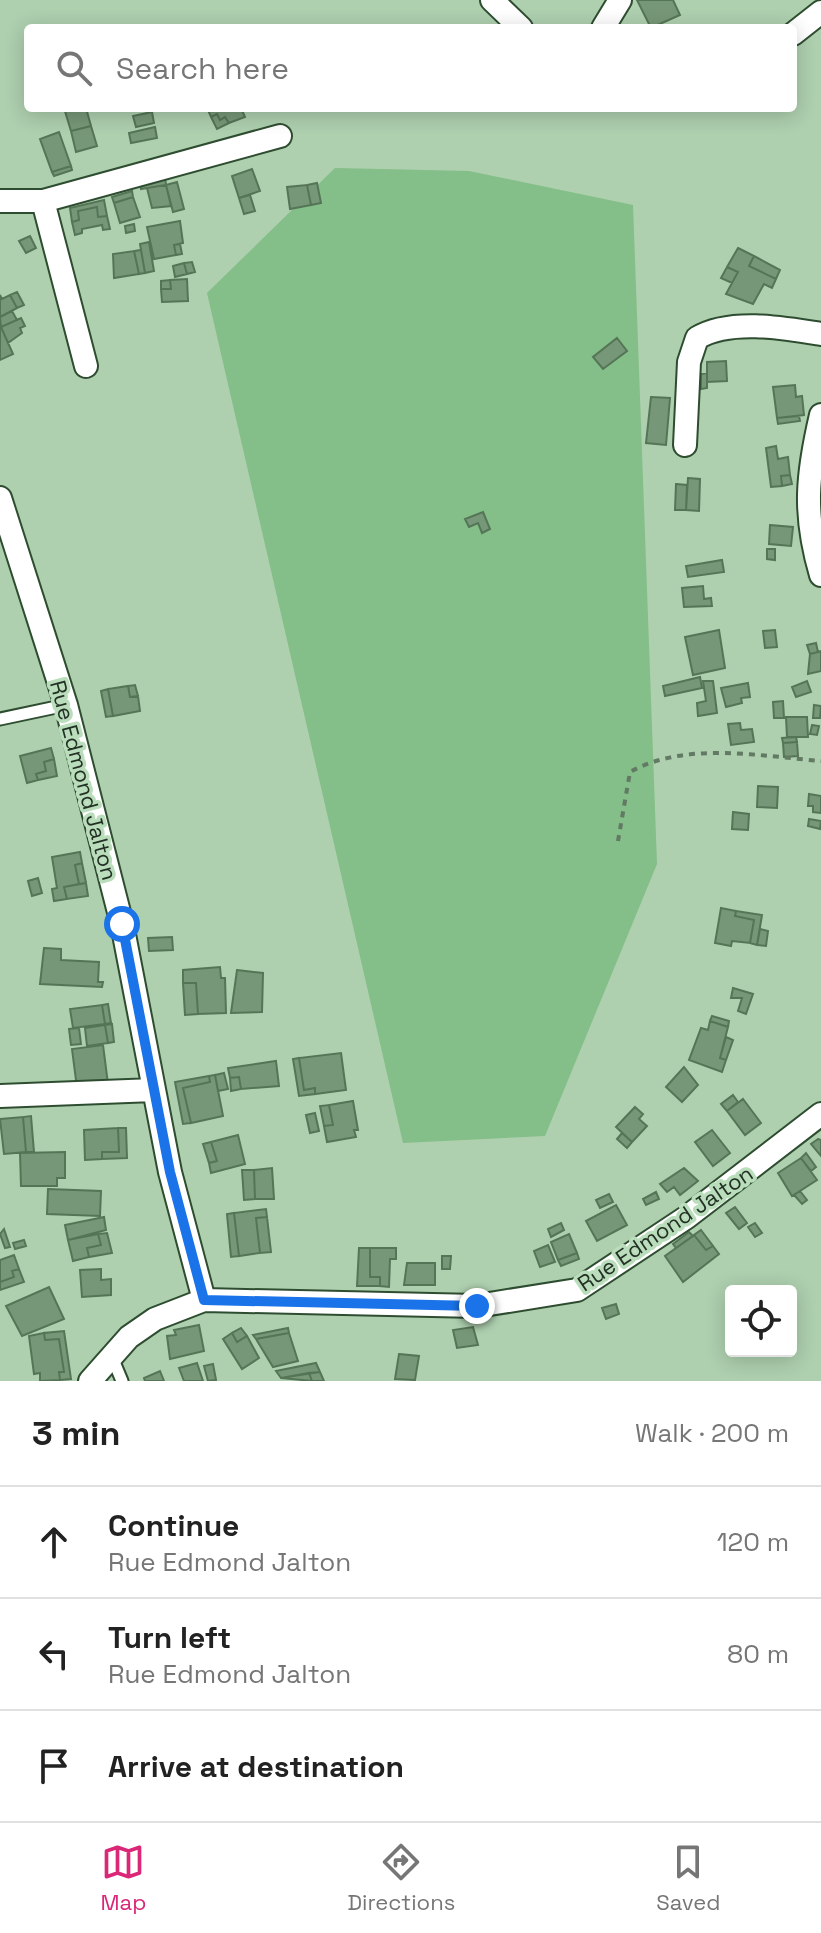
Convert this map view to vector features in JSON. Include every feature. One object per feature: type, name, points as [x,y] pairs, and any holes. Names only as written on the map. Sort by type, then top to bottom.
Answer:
[{"type":"street","points":[[492,0],[517,24]]},
{"type":"street","points":[[605,24],[620,0]]},
{"type":"street","points":[[797,31],[821,12]]},
{"type":"street","points":[[0,201],[43,201],[280,136]]},
{"type":"street","points":[[43,201],[86,366]]},
{"type":"street","points":[[685,445],[689,362],[697,338],[708,331],[736,327],[821,334]]},
{"type":"street","points":[[821,415],[808,482],[814,549],[821,575]]},
{"type":"street","name":"Rue Edmond Jalton","points":[[0,498],[66,705],[122,924],[170,1172],[204,1300]]},
{"type":"street","points":[[0,1096],[154,1090]]},
{"type":"street","name":"Rue Edmond Jalton","points":[[90,1381],[129,1337],[155,1319],[204,1300],[477,1306],[577,1290],[687,1217],[821,1114]]},
{"type":"lane","points":[[0,719],[66,705]]},
{"type":"lane","points":[[112,1357],[122,1381]]},
{"type":"path","points":[[618,841],[630,772],[647,762],[686,755],[821,761]]},
{"type":"green space","points":[[335,168],[469,171],[633,205],[657,864],[545,1136],[403,1143],[207,293]]},
{"type":"building","points":[[637,0],[673,0],[680,15],[660,24],[649,24]]},
{"type":"building","points":[[65,112],[87,112],[91,126],[71,131]]},
{"type":"building","points":[[152,112],[154,123],[136,127],[133,116]]},
{"type":"building","points":[[209,112],[243,112],[245,117],[229,123],[225,117],[220,120],[217,114],[211,117]]},
{"type":"building","points":[[217,114],[220,120],[225,117],[229,123],[217,129],[211,117]]},
{"type":"building","points":[[91,126],[97,146],[76,152],[71,131]]},
{"type":"building","points":[[155,127],[157,138],[131,143],[129,133]]},
{"type":"building","points":[[59,132],[71,166],[52,172],[40,139]]},
{"type":"building","points":[[71,166],[72,170],[54,176],[52,172]]},
{"type":"building","points":[[252,169],[260,191],[239,198],[232,176]]},
{"type":"building","points":[[165,176],[166,185],[141,189],[140,182]]},
{"type":"building","points":[[177,182],[184,209],[173,212],[166,185]]},
{"type":"building","points":[[317,183],[321,203],[311,205],[307,185]]},
{"type":"building","points":[[166,185],[171,206],[152,208],[147,188]]},
{"type":"building","points":[[307,185],[311,205],[290,209],[287,187]]},
{"type":"building","points":[[132,191],[133,197],[114,203],[112,197]]},
{"type":"building","points":[[250,195],[255,211],[244,214],[239,198]]},
{"type":"building","points":[[133,197],[140,217],[120,223],[114,203]]},
{"type":"building","points":[[104,200],[107,216],[98,217],[97,207],[78,211],[79,220],[72,222],[70,208]]},
{"type":"building","points":[[97,207],[98,217],[107,216],[110,229],[103,230],[102,225],[82,229],[82,233],[75,235],[72,222],[79,220],[78,211]]},
{"type":"building","points":[[180,221],[183,243],[174,245],[176,255],[154,259],[147,227]]},
{"type":"building","points":[[134,224],[135,231],[126,233],[125,226]]},
{"type":"building","points":[[30,236],[36,248],[26,253],[19,241]]},
{"type":"building","points":[[149,242],[154,271],[145,273],[140,244]]},
{"type":"building","points":[[180,244],[182,254],[176,255],[174,245]]},
{"type":"building","points":[[738,248],[754,256],[749,266],[776,279],[772,288],[764,284],[753,304],[726,294],[738,272],[727,267]]},
{"type":"building","points":[[141,250],[145,273],[139,274],[134,251]]},
{"type":"building","points":[[134,251],[139,274],[114,278],[113,254]]},
{"type":"building","points":[[754,256],[780,270],[776,279],[749,266]]},
{"type":"building","points":[[192,262],[195,272],[187,274],[184,263]]},
{"type":"building","points":[[184,263],[187,274],[175,277],[173,266]]},
{"type":"building","points":[[727,267],[738,272],[732,283],[721,278]]},
{"type":"building","points":[[187,279],[188,301],[162,302],[161,289],[171,289],[170,280]]},
{"type":"building","points":[[170,280],[171,289],[161,289],[161,281]]},
{"type":"building","points":[[17,292],[24,305],[17,308],[10,295]]},
{"type":"building","points":[[0,295],[2,299],[10,295],[17,308],[0,317]]},
{"type":"building","points":[[12,311],[17,320],[1,327],[0,317]]},
{"type":"building","points":[[21,318],[25,326],[20,328],[22,333],[8,343],[1,327]]},
{"type":"building","points":[[0,328],[13,354],[0,360]]},
{"type":"building","points":[[617,338],[627,351],[603,369],[593,357]]},
{"type":"building","points":[[726,361],[727,381],[707,382],[707,362]]},
{"type":"building","points":[[707,373],[707,388],[701,389],[701,374]]},
{"type":"building","points":[[795,385],[796,397],[802,396],[804,415],[777,418],[773,387]]},
{"type":"building","points":[[651,397],[670,398],[666,445],[646,443]]},
{"type":"building","points":[[799,416],[800,421],[778,424],[777,418]]},
{"type":"building","points":[[776,446],[778,459],[788,457],[790,475],[781,476],[782,486],[771,487],[766,448]]},
{"type":"building","points":[[790,475],[792,484],[782,486],[781,476]]},
{"type":"building","points":[[688,478],[700,479],[699,511],[686,510]]},
{"type":"building","points":[[676,484],[687,485],[686,510],[675,510]]},
{"type":"building","points":[[483,512],[490,529],[482,533],[478,523],[469,527],[465,519]]},
{"type":"building","points":[[770,525],[793,527],[791,546],[769,544]]},
{"type":"building","points":[[767,549],[775,549],[775,560],[767,559]]},
{"type":"building","points":[[722,560],[724,572],[688,577],[686,566]]},
{"type":"building","points":[[703,586],[704,599],[711,598],[712,606],[684,607],[682,588]]},
{"type":"building","points":[[719,630],[725,668],[693,675],[685,637]]},
{"type":"building","points":[[775,630],[777,647],[765,648],[763,631]]},
{"type":"building","points":[[816,643],[818,652],[810,654],[807,645]]},
{"type":"building","points":[[821,651],[821,671],[808,674],[810,654]]},
{"type":"building","points":[[700,677],[702,688],[665,696],[663,686]]},
{"type":"building","points":[[703,681],[713,681],[717,713],[698,716],[697,703],[706,701]]},
{"type":"building","points":[[807,681],[811,692],[796,697],[792,687]]},
{"type":"building","points":[[748,683],[750,697],[741,698],[742,703],[726,707],[721,688]]},
{"type":"building","points":[[135,685],[138,696],[130,697],[128,686]]},
{"type":"building","points":[[128,686],[130,697],[138,696],[140,711],[113,716],[108,689]]},
{"type":"building","points":[[108,689],[113,716],[106,717],[101,691]]},
{"type":"building","points":[[783,701],[784,718],[774,718],[773,702]]},
{"type":"building","points":[[814,705],[821,706],[820,718],[813,718]]},
{"type":"building","points":[[786,717],[807,717],[808,737],[787,737]]},
{"type":"building","points":[[740,723],[741,730],[752,729],[754,742],[731,745],[728,724]]},
{"type":"building","points":[[812,725],[819,726],[817,735],[810,734]]},
{"type":"building","points":[[796,737],[797,742],[783,743],[782,738]]},
{"type":"building","points":[[797,742],[798,756],[784,757],[783,743]]},
{"type":"building","points":[[51,748],[54,759],[44,762],[46,771],[36,774],[38,780],[27,783],[20,756]]},
{"type":"building","points":[[54,759],[57,776],[38,780],[36,774],[46,771],[44,762]]},
{"type":"building","points":[[758,786],[778,787],[777,808],[757,807]]},
{"type":"building","points":[[809,794],[821,796],[821,813],[813,812],[813,806],[808,806]]},
{"type":"building","points":[[733,812],[749,814],[748,830],[732,829]]},
{"type":"building","points":[[809,819],[821,821],[820,829],[808,826]]},
{"type":"building","points":[[80,852],[82,863],[75,865],[79,884],[64,887],[67,899],[54,901],[52,889],[57,888],[52,857]]},
{"type":"building","points":[[82,863],[86,883],[79,884],[75,865]]},
{"type":"building","points":[[38,878],[42,893],[32,896],[28,881]]},
{"type":"building","points":[[86,883],[88,896],[67,899],[64,887]]},
{"type":"building","points":[[721,908],[736,911],[735,916],[754,920],[750,943],[732,941],[731,946],[715,943]]},
{"type":"building","points":[[736,911],[762,915],[757,945],[750,943],[754,920],[735,916]]},
{"type":"building","points":[[760,929],[768,931],[766,946],[757,945]]},
{"type":"building","points":[[172,937],[173,950],[149,951],[148,938]]},
{"type":"building","points":[[44,948],[61,949],[61,960],[99,962],[98,982],[103,982],[102,987],[40,984]]},
{"type":"building","points":[[220,967],[221,978],[225,978],[226,1013],[198,1014],[196,983],[183,983],[183,970]]},
{"type":"building","points":[[237,970],[263,973],[262,1012],[231,1013]]},
{"type":"building","points":[[183,983],[196,983],[198,1014],[185,1015]]},
{"type":"building","points":[[733,988],[753,994],[746,1014],[738,1011],[742,998],[731,998]]},
{"type":"building","points":[[108,1004],[111,1023],[105,1024],[102,1005]]},
{"type":"building","points":[[102,1005],[105,1024],[73,1028],[70,1009]]},
{"type":"building","points":[[712,1016],[729,1021],[728,1027],[710,1021]]},
{"type":"building","points":[[710,1021],[728,1027],[720,1058],[726,1060],[722,1072],[689,1060],[701,1028],[708,1030]]},
{"type":"building","points":[[112,1024],[114,1042],[108,1043],[105,1025]]},
{"type":"building","points":[[105,1025],[108,1043],[87,1046],[85,1028]]},
{"type":"building","points":[[79,1028],[81,1044],[71,1045],[69,1029]]},
{"type":"building","points":[[726,1037],[733,1040],[726,1060],[720,1058]]},
{"type":"building","points":[[103,1045],[108,1084],[77,1088],[72,1049]]},
{"type":"building","points":[[341,1053],[346,1090],[315,1094],[315,1088],[304,1090],[299,1058]]},
{"type":"building","points":[[299,1058],[304,1090],[315,1088],[315,1094],[299,1096],[293,1059]]},
{"type":"building","points":[[276,1061],[279,1086],[241,1089],[239,1077],[230,1078],[228,1068]]},
{"type":"building","points":[[684,1067],[698,1085],[682,1102],[666,1087]]},
{"type":"building","points":[[224,1073],[228,1089],[218,1091],[215,1075]]},
{"type":"building","points":[[215,1075],[223,1116],[191,1123],[183,1088],[210,1082],[209,1076]]},
{"type":"building","points":[[209,1076],[210,1082],[183,1088],[191,1123],[183,1124],[175,1082]]},
{"type":"building","points":[[239,1077],[241,1089],[231,1091],[230,1078]]},
{"type":"building","points":[[733,1095],[738,1102],[727,1111],[721,1104]]},
{"type":"building","points":[[743,1099],[761,1123],[745,1135],[727,1111]]},
{"type":"building","points":[[353,1101],[358,1130],[354,1130],[356,1137],[327,1142],[324,1126],[333,1125],[329,1105]]},
{"type":"building","points":[[329,1105],[333,1125],[324,1126],[320,1106]]},
{"type":"building","points":[[635,1107],[643,1114],[639,1119],[647,1126],[632,1142],[616,1127]]},
{"type":"building","points":[[315,1113],[319,1131],[310,1133],[306,1115]]},
{"type":"building","points":[[31,1116],[34,1152],[26,1152],[23,1117]]},
{"type":"building","points":[[23,1117],[26,1152],[4,1154],[0,1119]]},
{"type":"building","points":[[118,1128],[126,1128],[127,1158],[102,1159],[102,1152],[119,1152]]},
{"type":"building","points":[[118,1128],[119,1152],[102,1152],[102,1159],[85,1160],[84,1130]]},
{"type":"building","points":[[712,1130],[730,1153],[713,1166],[695,1142]]},
{"type":"building","points":[[622,1133],[632,1142],[627,1148],[617,1139]]},
{"type":"building","points":[[238,1135],[245,1164],[211,1173],[209,1163],[217,1161],[211,1142]]},
{"type":"building","points":[[821,1140],[821,1156],[811,1144]]},
{"type":"building","points":[[211,1142],[217,1161],[209,1163],[203,1144]]},
{"type":"building","points":[[65,1152],[65,1178],[57,1178],[57,1186],[21,1186],[20,1153]]},
{"type":"building","points":[[806,1153],[816,1167],[811,1171],[801,1158]]},
{"type":"building","points":[[801,1158],[817,1180],[792,1196],[778,1173]]},
{"type":"building","points":[[272,1168],[274,1199],[255,1199],[254,1170]]},
{"type":"building","points":[[684,1168],[698,1181],[680,1195],[674,1187],[667,1192],[660,1184]]},
{"type":"building","points":[[242,1170],[254,1170],[255,1199],[244,1200]]},
{"type":"building","points":[[48,1189],[101,1191],[100,1216],[47,1214]]},
{"type":"building","points":[[800,1191],[807,1200],[802,1204],[794,1195]]},
{"type":"building","points":[[656,1192],[659,1199],[646,1205],[643,1199]]},
{"type":"building","points":[[609,1194],[613,1202],[600,1208],[596,1200]]},
{"type":"building","points":[[616,1205],[627,1225],[597,1241],[586,1221]]},
{"type":"building","points":[[735,1207],[747,1223],[739,1229],[726,1213]]},
{"type":"building","points":[[266,1209],[267,1217],[256,1218],[260,1253],[239,1256],[234,1213]]},
{"type":"building","points":[[234,1213],[239,1256],[231,1257],[227,1214]]},
{"type":"building","points":[[104,1217],[106,1230],[68,1240],[65,1225]]},
{"type":"building","points":[[267,1217],[271,1252],[260,1253],[256,1218]]},
{"type":"building","points":[[561,1223],[564,1230],[551,1237],[548,1229]]},
{"type":"building","points":[[755,1223],[762,1233],[755,1237],[748,1227]]},
{"type":"building","points":[[4,1229],[10,1247],[5,1248],[0,1234]]},
{"type":"building","points":[[701,1230],[713,1246],[706,1250],[694,1235]]},
{"type":"building","points":[[689,1232],[693,1236],[676,1248],[673,1244]]},
{"type":"building","points":[[107,1233],[112,1253],[89,1257],[87,1248],[101,1245],[98,1234]]},
{"type":"building","points":[[98,1234],[101,1245],[87,1248],[89,1257],[73,1261],[68,1240]]},
{"type":"building","points":[[569,1234],[577,1253],[558,1260],[551,1242]]},
{"type":"building","points":[[694,1235],[706,1250],[713,1246],[719,1254],[683,1282],[665,1256]]},
{"type":"building","points":[[24,1240],[26,1246],[15,1249],[13,1243]]},
{"type":"building","points":[[548,1245],[555,1262],[540,1267],[534,1251]]},
{"type":"building","points":[[359,1248],[370,1248],[370,1277],[380,1277],[380,1286],[357,1286]]},
{"type":"building","points":[[370,1248],[396,1248],[396,1259],[390,1259],[389,1287],[380,1286],[380,1277],[370,1277]]},
{"type":"building","points":[[577,1253],[579,1259],[561,1266],[558,1260]]},
{"type":"building","points":[[14,1255],[19,1269],[12,1271],[14,1277],[0,1282],[0,1260]]},
{"type":"building","points":[[442,1256],[451,1256],[450,1269],[442,1269]]},
{"type":"building","points":[[407,1263],[435,1263],[435,1285],[404,1285]]},
{"type":"building","points":[[19,1269],[24,1282],[0,1290],[0,1282],[14,1277],[12,1271]]},
{"type":"building","points":[[101,1269],[101,1280],[111,1279],[111,1295],[82,1297],[80,1270]]},
{"type":"building","points":[[49,1287],[64,1319],[22,1336],[6,1306]]},
{"type":"building","points":[[616,1304],[619,1314],[606,1319],[602,1308]]},
{"type":"building","points":[[199,1325],[204,1351],[170,1359],[167,1336],[176,1335],[174,1330]]},
{"type":"building","points":[[473,1327],[478,1345],[457,1348],[453,1330]]},
{"type":"building","points":[[241,1328],[247,1336],[237,1342],[232,1333]]},
{"type":"building","points":[[288,1328],[289,1333],[256,1339],[253,1335]]},
{"type":"building","points":[[64,1331],[71,1379],[60,1380],[59,1372],[64,1372],[59,1339],[45,1340],[44,1333]]},
{"type":"building","points":[[44,1333],[45,1340],[59,1339],[64,1372],[59,1372],[60,1380],[40,1381],[40,1373],[34,1374],[29,1336]]},
{"type":"building","points":[[232,1333],[237,1342],[247,1336],[259,1358],[242,1369],[223,1339]]},
{"type":"building","points":[[289,1333],[298,1361],[273,1367],[256,1339]]},
{"type":"building","points":[[399,1354],[419,1356],[415,1380],[395,1379]]},
{"type":"building","points":[[197,1363],[203,1381],[184,1381],[179,1368]]},
{"type":"building","points":[[316,1363],[320,1372],[281,1378],[276,1371]]},
{"type":"building","points":[[213,1364],[216,1380],[208,1381],[204,1366]]},
{"type":"building","points":[[160,1371],[164,1381],[145,1381],[144,1378]]},
{"type":"building","points":[[320,1372],[324,1381],[312,1381],[309,1373]]},
{"type":"building","points":[[309,1373],[312,1381],[281,1378]]},
{"type":"route","points":[[122,924],[170,1172],[204,1300],[346,1306],[477,1306]]}]
